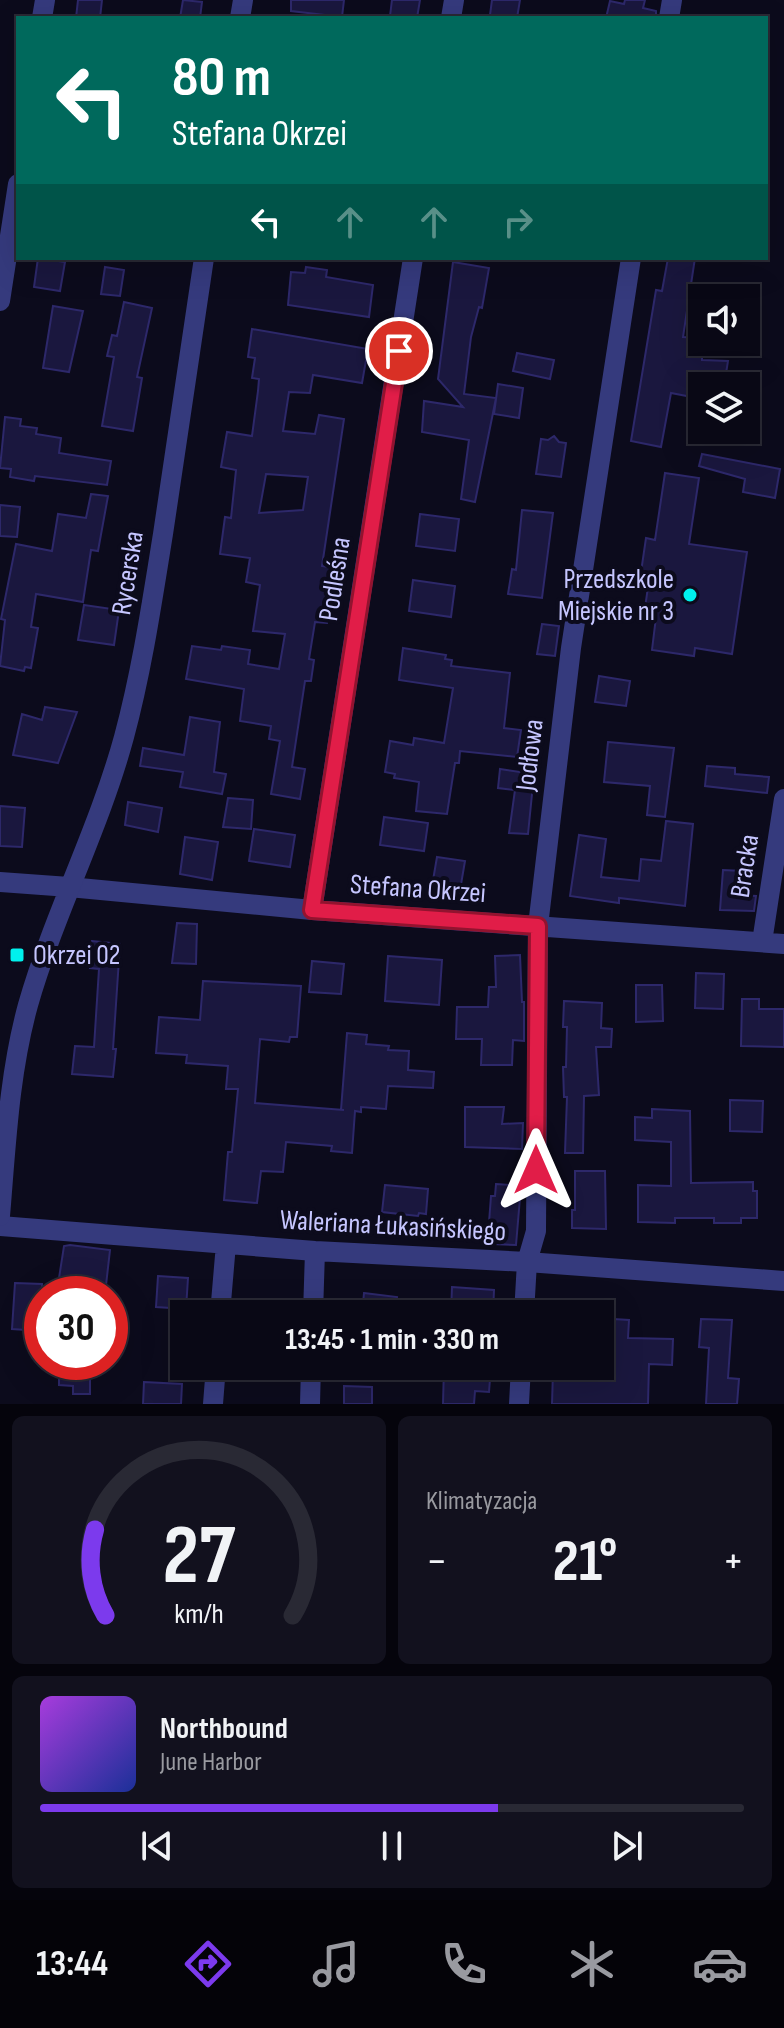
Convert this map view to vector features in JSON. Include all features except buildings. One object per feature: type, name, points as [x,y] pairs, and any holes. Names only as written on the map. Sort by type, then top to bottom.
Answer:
[{"type":"street","points":[[0,301],[16,197]]},
{"type":"street","name":"Rycerska","points":[[0,1216],[17,1056],[28,1005],[69,887],[106,794],[136,689],[204,260]]},
{"type":"street","name":"Podleśna","points":[[312,910],[413,260]]},
{"type":"street","name":"Jodłowa","points":[[525,1300],[527,1262],[536,1231],[538,926],[571,648],[631,260]]},
{"type":"street","name":"Bracka","points":[[762,942],[784,799]]},
{"type":"street","name":"Stefana Okrzei","points":[[0,882],[312,910],[784,944]]},
{"type":"street","name":"Waleriana Łukasińskiego","points":[[0,1226],[315,1251],[527,1262],[784,1281]]},
{"type":"street","points":[[221,1300],[226,1244]]},
{"type":"street","points":[[313,1300],[315,1251]]},
{"type":"street","points":[[213,1404],[215,1380]]},
{"type":"street","points":[[310,1404],[311,1380]]},
{"type":"street","points":[[519,1404],[520,1380]]},
{"type":"place","name":"Przedszkole Miejskie nr 3","points":[[690,595]]},
{"type":"place","name":"Okrzei 02","points":[[17,955]]},
{"type":"route","points":[[399,351],[312,910],[538,926],[536,1170]]}]
